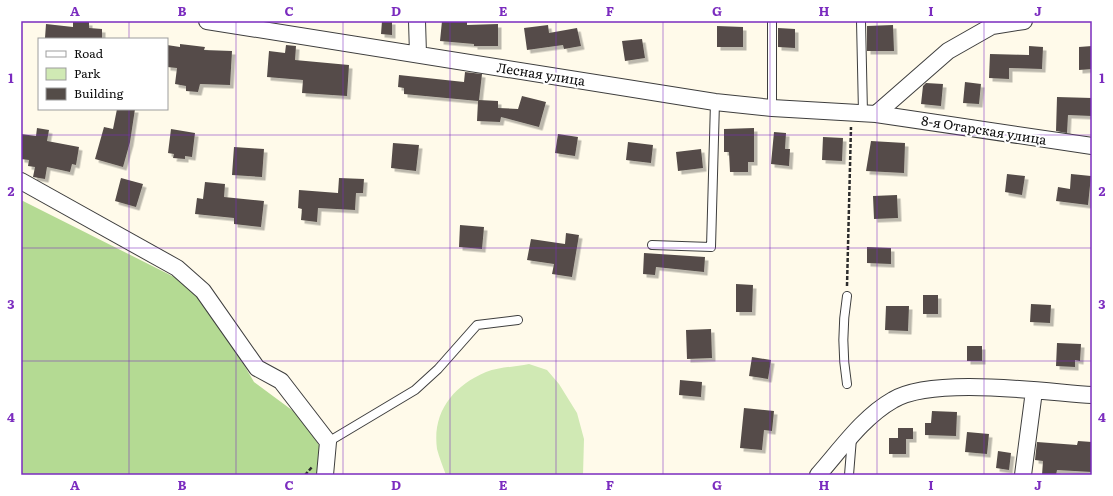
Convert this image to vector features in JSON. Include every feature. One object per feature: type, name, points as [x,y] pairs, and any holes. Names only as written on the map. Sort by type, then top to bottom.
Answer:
[{"type":"street","name":"Лесная улица","points":[[207,21],[715,102],[772,108],[863,113]]},
{"type":"street","points":[[417,21],[418,54]]},
{"type":"street","points":[[863,113],[948,51],[992,26],[1024,21]]},
{"type":"street","name":"8-я Отарская улица","points":[[863,113],[1092,146]]},
{"type":"street","points":[[21,181],[177,268],[203,291],[257,368],[281,381],[328,442],[325,475]]},
{"type":"street","points":[[818,475],[870,416],[893,400],[911,392],[971,387],[1092,394]]},
{"type":"street","points":[[1023,475],[1034,391]]},
{"type":"lane","points":[[772,21],[772,108]]},
{"type":"lane","points":[[861,21],[863,113]]},
{"type":"lane","points":[[652,245],[711,247],[715,102]]},
{"type":"lane","points":[[847,296],[843,338],[843,359],[847,384]]},
{"type":"lane","points":[[328,442],[415,390],[438,369],[477,325],[518,320]]},
{"type":"lane","points":[[849,475],[852,437]]},
{"type":"path","points":[[847,296],[863,113]]},
{"type":"green space","points":[[21,200],[200,290],[254,382],[304,419],[321,449],[319,475],[21,475]]},
{"type":"green space","points":[[529,364],[547,370],[559,384],[577,413],[584,439],[583,475],[446,475],[437,449],[436,436],[438,423],[447,402],[464,385],[486,372]]},
{"type":"building","points":[[73,21],[89,22],[89,28],[102,29],[102,38],[45,38],[46,24],[73,27]]},
{"type":"building","points":[[382,21],[392,21],[392,35],[381,34]]},
{"type":"building","points":[[442,21],[467,22],[467,25],[498,24],[498,46],[474,46],[474,44],[440,41]]},
{"type":"building","points":[[548,25],[549,33],[577,28],[581,46],[564,49],[563,45],[527,50],[524,28]]},
{"type":"building","points":[[893,25],[894,51],[867,51],[867,26]]},
{"type":"building","points":[[717,26],[743,27],[743,47],[717,47]]},
{"type":"building","points":[[778,28],[795,29],[795,48],[778,47]]},
{"type":"building","points":[[642,39],[645,58],[625,61],[622,41]]},
{"type":"building","points":[[180,44],[205,47],[204,50],[232,51],[230,85],[200,84],[198,92],[186,91],[186,86],[175,84],[177,68],[168,67],[168,45],[180,47]]},
{"type":"building","points":[[286,45],[296,46],[295,60],[349,65],[347,96],[302,93],[303,80],[267,77],[269,51],[285,53]]},
{"type":"building","points":[[1029,46],[1043,47],[1042,69],[1009,68],[1009,79],[989,78],[990,54],[1029,55]]},
{"type":"building","points":[[1092,46],[1092,69],[1079,70],[1079,47]]},
{"type":"building","points":[[465,72],[482,74],[479,100],[498,101],[498,108],[518,109],[522,96],[546,102],[539,127],[501,117],[500,122],[477,121],[478,101],[404,94],[404,88],[398,87],[399,75],[464,82]]},
{"type":"building","points":[[965,82],[981,84],[979,104],[963,103]]},
{"type":"building","points":[[926,83],[943,84],[941,106],[921,104],[923,86]]},
{"type":"building","points":[[1057,97],[1092,98],[1092,116],[1068,115],[1067,133],[1056,131]]},
{"type":"building","points":[[117,110],[135,110],[130,142],[123,167],[95,159],[104,127],[113,129]]},
{"type":"building","points":[[37,128],[49,130],[47,141],[79,147],[76,165],[72,164],[70,172],[47,167],[45,179],[33,177],[35,167],[28,166],[29,160],[21,159],[21,134],[36,136]]},
{"type":"building","points":[[754,128],[754,162],[748,162],[748,172],[730,172],[729,152],[724,152],[724,129]]},
{"type":"building","points":[[171,129],[195,133],[192,157],[185,156],[185,159],[173,158],[174,154],[168,153]]},
{"type":"building","points":[[774,132],[786,133],[785,149],[790,149],[789,166],[771,164]]},
{"type":"building","points":[[558,134],[578,137],[575,156],[555,153]]},
{"type":"building","points":[[823,137],[843,138],[842,161],[822,160]]},
{"type":"building","points":[[871,141],[905,143],[904,173],[866,171]]},
{"type":"building","points":[[628,142],[653,145],[651,163],[626,160]]},
{"type":"building","points":[[393,143],[419,145],[416,171],[391,168]]},
{"type":"building","points":[[234,147],[264,149],[262,177],[232,175]]},
{"type":"building","points":[[701,149],[703,168],[678,171],[676,152]]},
{"type":"building","points":[[1007,174],[1025,176],[1022,195],[1005,192]]},
{"type":"building","points":[[1071,174],[1091,176],[1088,205],[1056,201],[1058,187],[1070,189]]},
{"type":"building","points":[[121,178],[143,184],[136,207],[115,201]]},
{"type":"building","points":[[339,178],[364,179],[363,193],[356,193],[355,210],[318,208],[317,222],[301,220],[302,209],[298,208],[299,190],[338,193]]},
{"type":"building","points":[[205,182],[225,184],[224,197],[264,201],[261,227],[234,224],[234,218],[195,214],[197,198],[203,199]]},
{"type":"building","points":[[897,195],[898,218],[874,219],[873,196]]},
{"type":"building","points":[[460,225],[484,227],[482,249],[459,247]]},
{"type":"building","points":[[566,233],[579,235],[572,277],[552,274],[554,264],[527,260],[531,239],[565,244]]},
{"type":"building","points":[[867,247],[891,248],[891,264],[867,263]]},
{"type":"building","points":[[644,253],[705,257],[704,272],[656,267],[655,275],[643,274]]},
{"type":"building","points":[[736,284],[753,285],[752,312],[736,312]]},
{"type":"building","points":[[923,295],[938,295],[938,314],[923,314]]},
{"type":"building","points":[[1031,304],[1051,305],[1050,323],[1030,322]]},
{"type":"building","points":[[886,306],[909,306],[908,331],[885,330]]},
{"type":"building","points":[[711,329],[712,358],[687,359],[686,330]]},
{"type":"building","points":[[1057,343],[1081,344],[1080,361],[1075,360],[1075,367],[1056,366]]},
{"type":"building","points":[[967,346],[982,346],[982,361],[967,361]]},
{"type":"building","points":[[752,357],[771,360],[768,379],[749,376]]},
{"type":"building","points":[[680,380],[702,382],[701,397],[679,395]]},
{"type":"building","points":[[744,408],[774,411],[772,431],[764,430],[762,450],[740,448]]},
{"type":"building","points":[[932,411],[957,412],[956,436],[925,435],[925,423],[931,423]]},
{"type":"building","points":[[898,428],[913,428],[913,439],[906,439],[906,454],[889,454],[889,438],[898,438]]},
{"type":"building","points":[[967,432],[989,434],[987,454],[965,452]]},
{"type":"building","points":[[1078,441],[1092,442],[1092,472],[1057,470],[1056,475],[1042,475],[1043,461],[1035,460],[1037,442],[1077,445]]},
{"type":"building","points":[[998,451],[1011,453],[1009,470],[996,468]]}]
